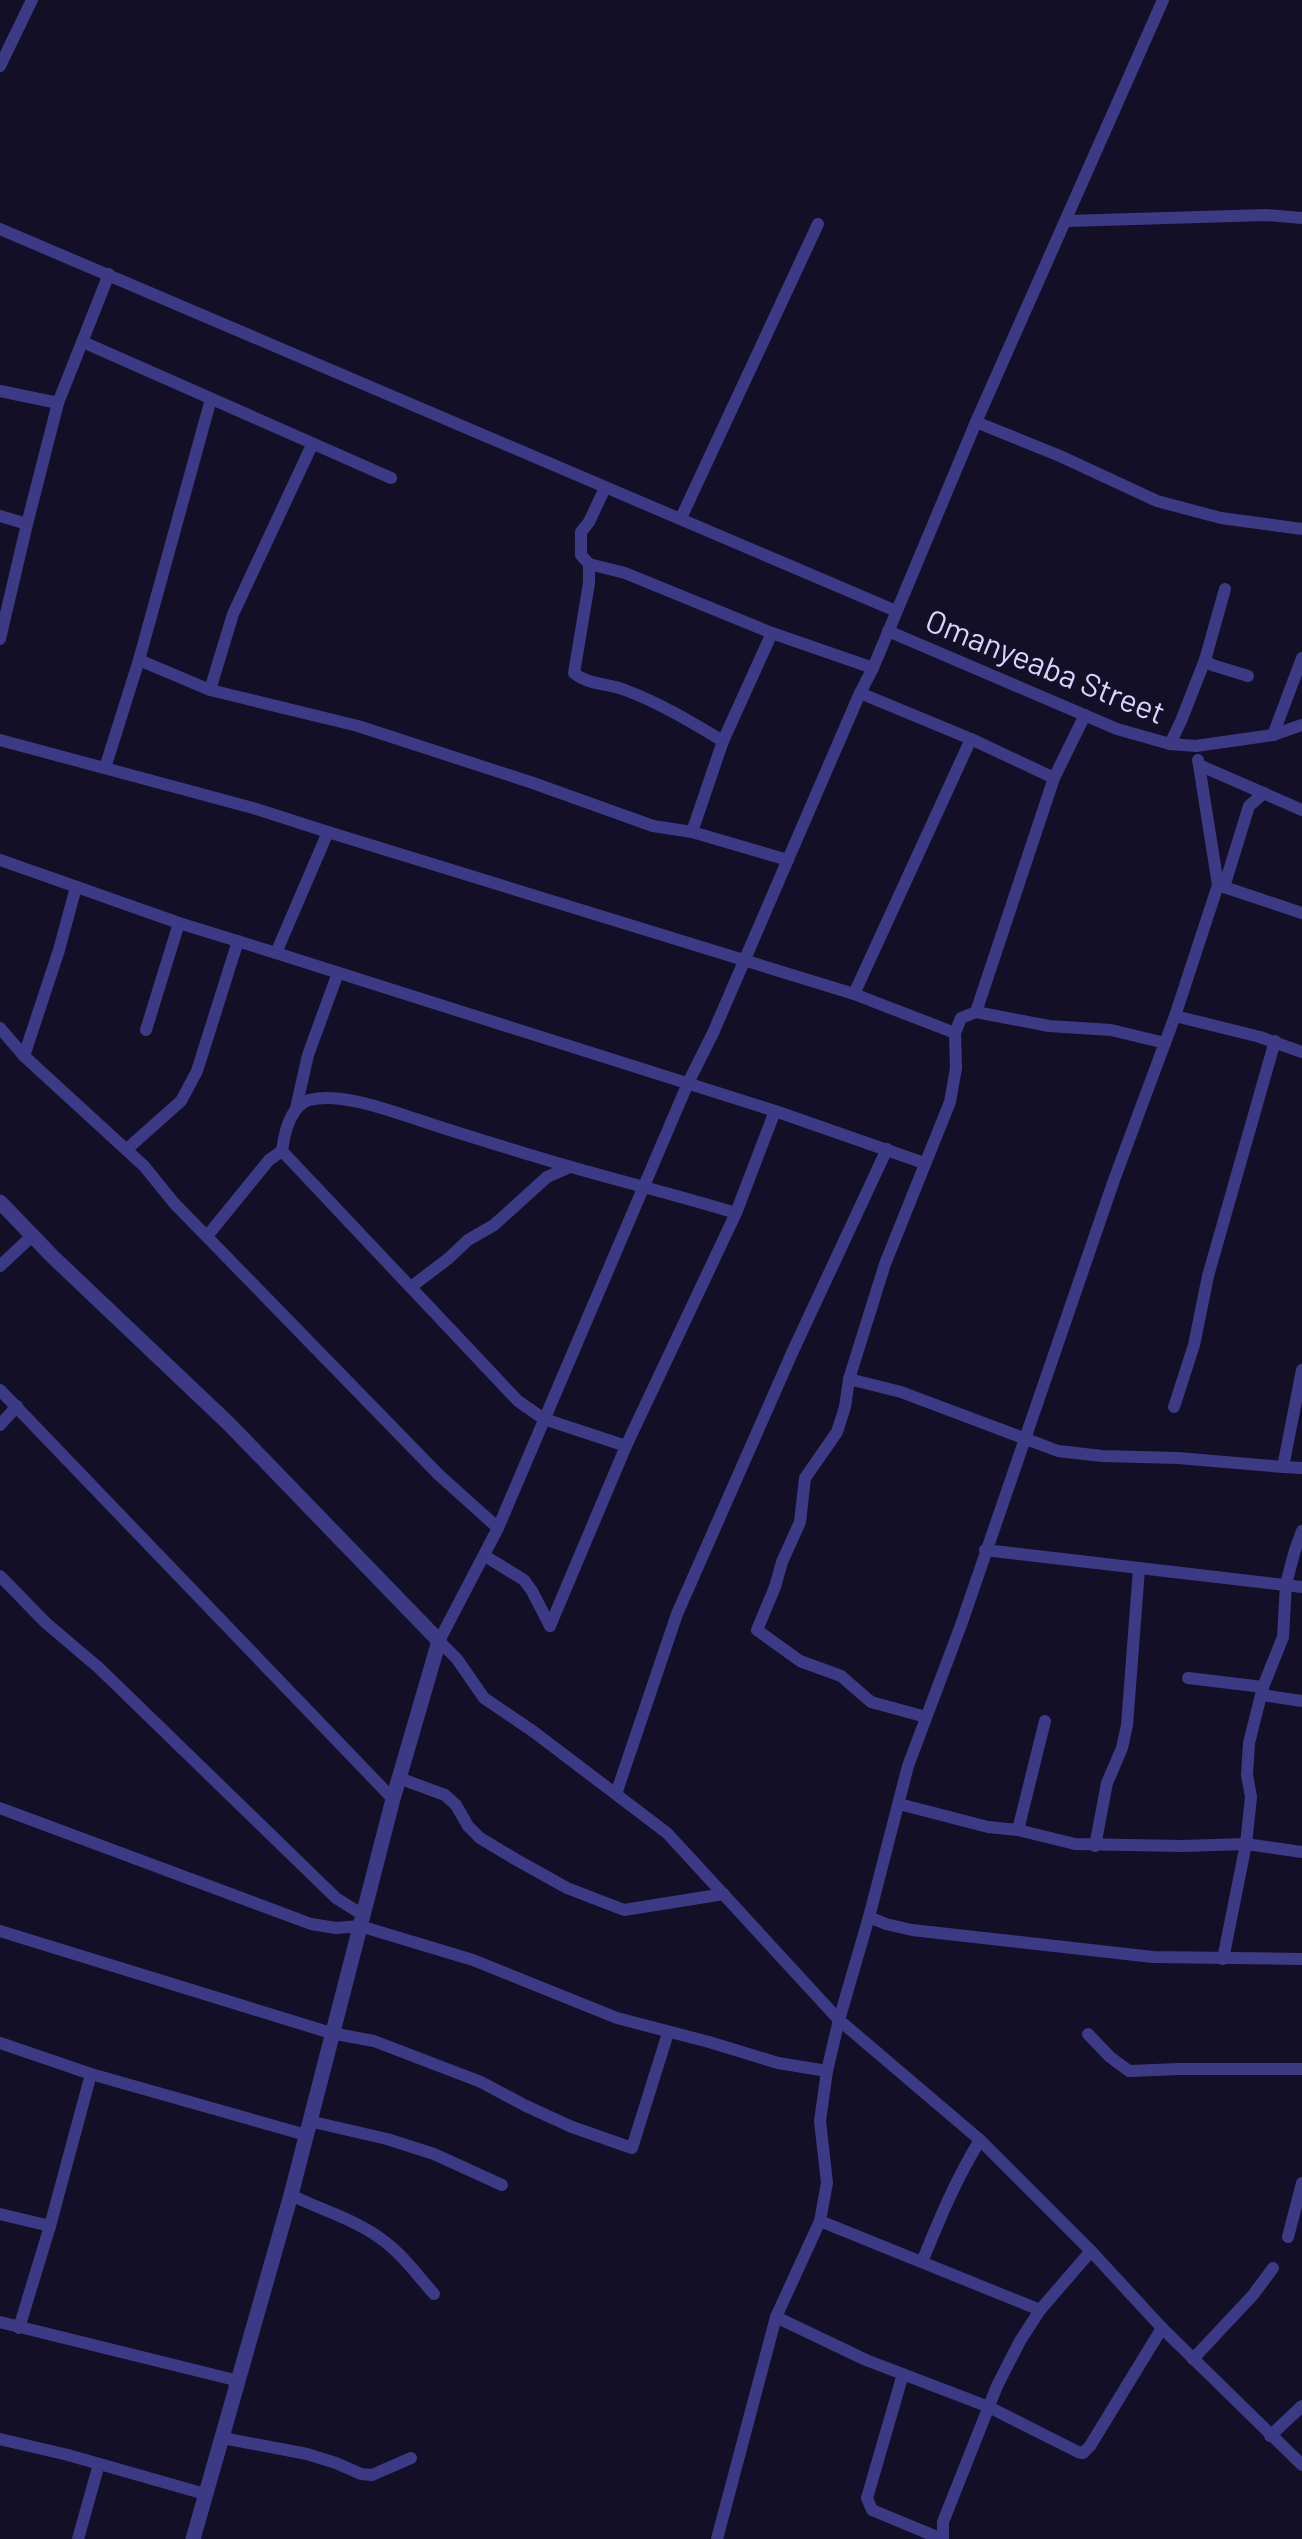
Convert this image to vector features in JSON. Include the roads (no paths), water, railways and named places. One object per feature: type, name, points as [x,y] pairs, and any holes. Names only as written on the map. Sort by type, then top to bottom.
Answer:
[{"type":"street","points":[[0,66],[32,0]]},
{"type":"street","points":[[198,2538],[206,2494],[240,2381],[393,1799],[439,1641],[498,1528],[688,1083],[745,961],[1162,0]]},
{"type":"street","points":[[1067,222],[1266,215],[1302,218]]},
{"type":"street","points":[[681,518],[818,224]]},
{"type":"street","points":[[0,229],[896,611]]},
{"type":"street","points":[[0,639],[58,403],[109,274]]},
{"type":"street","points":[[83,342],[391,478]]},
{"type":"street","points":[[0,391],[58,403]]},
{"type":"street","points":[[105,768],[210,399]]},
{"type":"street","points":[[976,422],[1157,501],[1221,518],[1302,530]]},
{"type":"street","points":[[210,690],[233,614],[312,445]]},
{"type":"street","points":[[605,488],[581,532],[581,555],[588,564],[590,582],[574,673],[582,680],[620,688],[670,709],[723,741]]},
{"type":"street","points":[[0,516],[28,524]]},
{"type":"street","points":[[588,564],[624,573],[772,633],[873,668]]},
{"type":"street","points":[[1170,744],[1204,660],[1225,589]]},
{"type":"street","name":"Omanyeaba Street","points":[[888,631],[1117,728],[1170,744],[1196,746],[1273,735],[1302,725]]},
{"type":"street","points":[[692,832],[723,741],[772,633]]},
{"type":"street","points":[[1273,735],[1302,658]]},
{"type":"street","points":[[138,660],[210,690],[358,726],[653,826],[692,832],[788,860]]},
{"type":"street","points":[[1204,660],[1248,676]]},
{"type":"street","points":[[860,693],[1054,778]]},
{"type":"street","points":[[976,1012],[1054,778],[1085,715]]},
{"type":"street","points":[[854,994],[971,739]]},
{"type":"street","points":[[0,740],[254,808],[854,994],[955,1034]]},
{"type":"street","points":[[1196,746],[1221,886]]},
{"type":"street","points":[[1199,766],[1302,810]]},
{"type":"street","points":[[717,2539],[776,2317],[820,2221],[827,2183],[820,2121],[826,2071],[908,1766],[1249,806],[1264,793]]},
{"type":"street","points":[[276,952],[328,832]]},
{"type":"street","points":[[0,860],[180,923],[688,1083],[924,1163]]},
{"type":"street","points":[[1221,886],[1302,913]]},
{"type":"street","points":[[24,1056],[76,887]]},
{"type":"street","points":[[146,1030],[180,923]]},
{"type":"street","points":[[127,1149],[181,1101],[197,1071],[238,941]]},
{"type":"street","points":[[338,973],[308,1055],[282,1152],[518,1401],[544,1420],[626,1446]]},
{"type":"street","points":[[926,1717],[871,1702],[841,1676],[795,1658],[757,1630],[800,1522],[806,1478],[836,1432],[845,1407],[848,1379],[885,1264],[954,1086],[955,1034],[961,1018],[976,1012],[1049,1026],[1111,1030],[1164,1043]]},
{"type":"street","points":[[1175,1016],[1302,1052]]},
{"type":"street","points":[[0,1028],[24,1056],[127,1149],[174,1203],[439,1475],[498,1528]]},
{"type":"street","points":[[1174,1407],[1275,1042]]},
{"type":"street","points":[[296,1108],[320,1099],[373,1106],[736,1213]]},
{"type":"street","points":[[485,1556],[524,1580],[550,1626],[626,1446],[736,1213],[774,1111]]},
{"type":"street","points":[[616,1794],[676,1614],[887,1149]]},
{"type":"street","points":[[208,1235],[270,1160],[282,1152]]},
{"type":"street","points":[[411,1287],[547,1178],[570,1167]]},
{"type":"street","points":[[0,1202],[229,1424],[457,1659],[484,1698],[667,1833],[838,2020],[980,2140],[1302,2466]]},
{"type":"street","points":[[0,1266],[32,1236]]},
{"type":"street","points":[[1284,1467],[1302,1370]]},
{"type":"street","points":[[848,1379],[901,1392],[1058,1451],[1302,1468]]},
{"type":"street","points":[[0,1390],[393,1799]]},
{"type":"street","points":[[0,1425],[17,1406]]},
{"type":"street","points":[[1223,1959],[1246,1844],[1251,1797],[1246,1761],[1262,1691],[1283,1638],[1286,1584],[1302,1531]]},
{"type":"street","points":[[985,1550],[1302,1588]]},
{"type":"street","points":[[1095,1846],[1107,1783],[1127,1725],[1139,1569]]},
{"type":"street","points":[[0,1576],[362,1920],[617,2018],[778,2063],[826,2071]]},
{"type":"street","points":[[1188,1678],[1302,1700]]},
{"type":"street","points":[[1018,1830],[1045,1721]]},
{"type":"street","points":[[399,1778],[445,1794],[480,1838],[567,1888],[606,1904],[627,1910],[724,1894]]},
{"type":"street","points":[[899,1804],[1075,1844],[1246,1844],[1302,1852]]},
{"type":"street","points":[[0,1808],[311,1924],[336,1928],[362,1920]]},
{"type":"street","points":[[869,1917],[912,1930],[1153,1957],[1302,1959]]},
{"type":"street","points":[[0,1930],[331,2033],[374,2040],[481,2082],[572,2127],[632,2148],[668,2033]]},
{"type":"street","points":[[1088,2034],[1129,2072],[1179,2068],[1302,2069]]},
{"type":"street","points":[[0,2043],[91,2074],[308,2128],[386,2139],[434,2154],[502,2186]]},
{"type":"street","points":[[20,2328],[91,2074]]},
{"type":"street","points":[[922,2262],[943,2210],[980,2140]]},
{"type":"street","points":[[1288,2237],[1302,2183]]},
{"type":"street","points":[[290,2195],[381,2238],[434,2294]]},
{"type":"street","points":[[0,2214],[50,2226]]},
{"type":"street","points":[[820,2221],[1040,2310]]},
{"type":"street","points":[[903,2374],[868,2498],[872,2510],[943,2539],[943,2522],[1006,2368],[1040,2310],[1091,2251]]},
{"type":"street","points":[[1193,2359],[1273,2268]]},
{"type":"street","points":[[776,2317],[834,2346],[989,2407],[1083,2452],[1162,2328]]},
{"type":"street","points":[[0,2322],[240,2381]]},
{"type":"street","points":[[1270,2436],[1302,2406]]},
{"type":"street","points":[[222,2438],[307,2454],[360,2474],[372,2475],[410,2458]]},
{"type":"street","points":[[0,2439],[206,2494]]},
{"type":"street","points":[[78,2539],[99,2464]]}]
